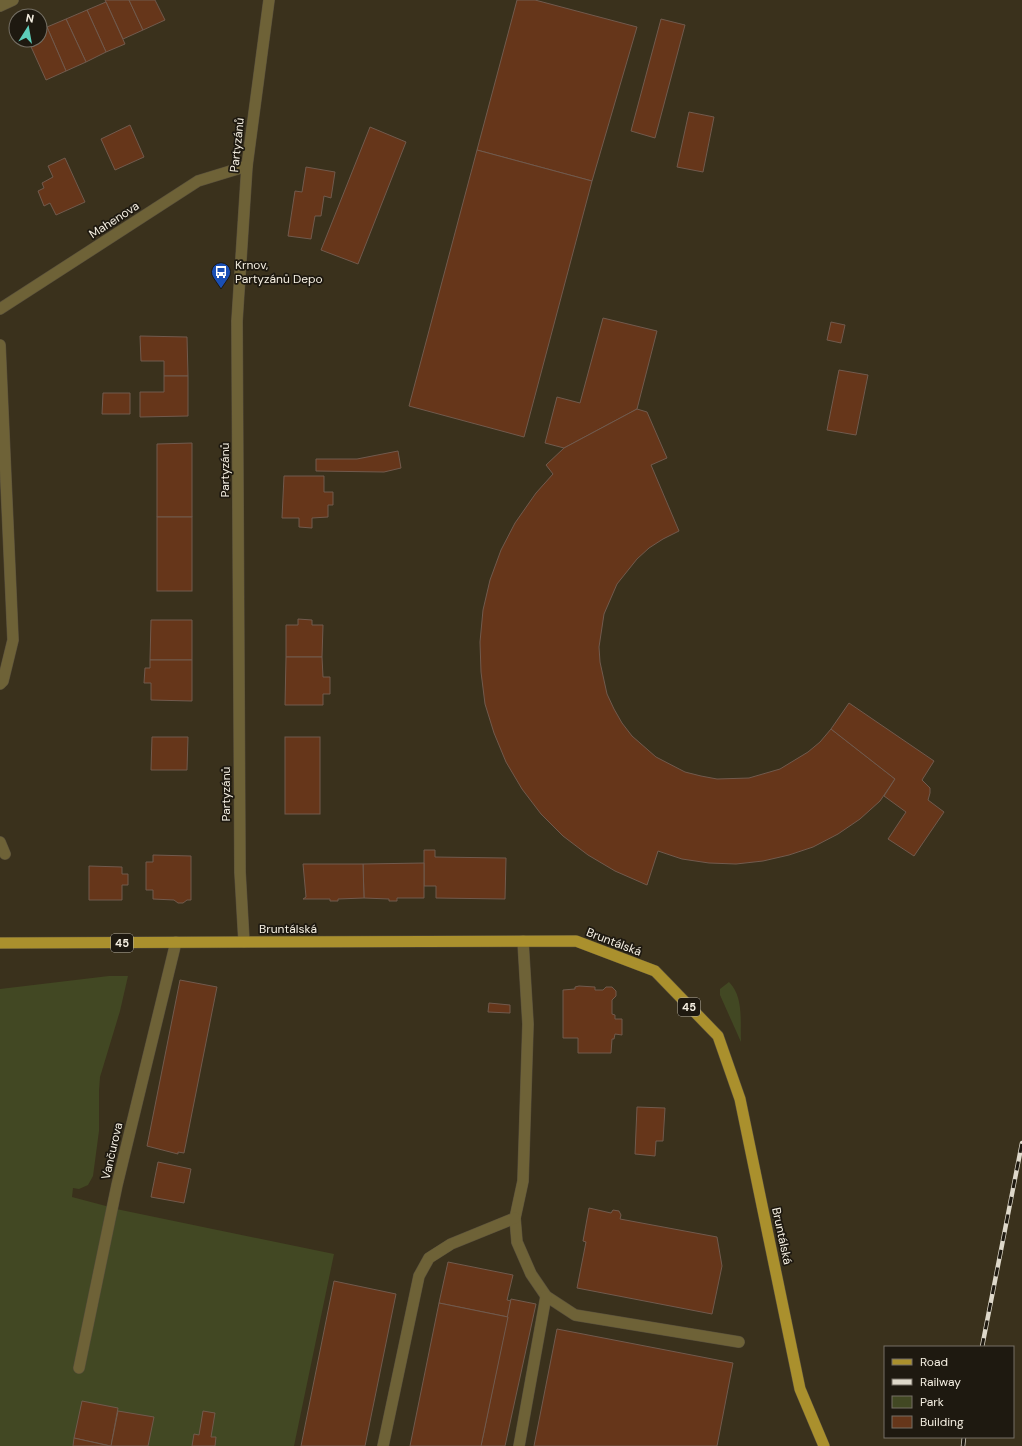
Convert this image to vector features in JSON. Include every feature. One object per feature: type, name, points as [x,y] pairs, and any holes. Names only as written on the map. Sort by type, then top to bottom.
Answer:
[{"type":"main road","name":"Bruntálská","points":[[0,943],[576,941],[655,972],[718,1036],[740,1100],[800,1389],[824,1446]]},
{"type":"street","points":[[0,6],[13,0]]},
{"type":"street","name":"Partyzánů","points":[[244,942],[240,872],[237,321],[247,166],[269,0]]},
{"type":"street","name":"Mahenova","points":[[0,309],[198,180],[247,166]]},
{"type":"street","points":[[0,346],[2,427],[13,640],[3,681],[0,684]]},
{"type":"street","points":[[0,842],[5,854]]},
{"type":"street","points":[[523,941],[528,1032],[523,1181],[515,1218],[516,1242],[531,1274],[546,1296],[575,1315],[739,1342]]},
{"type":"street","name":"Vančurova","points":[[79,1368],[117,1184],[176,942]]},
{"type":"street","points":[[384,1446],[419,1276],[429,1258],[451,1244],[515,1218]]},
{"type":"street","points":[[519,1446],[546,1296]]},
{"type":"green space","points":[[109,976],[128,976],[120,1011],[100,1077],[99,1131],[93,1176],[88,1185],[79,1189],[73,1188],[72,1197],[121,1210],[334,1254],[294,1446],[0,1446],[0,989]]},
{"type":"green space","points":[[729,982],[734,988],[739,1002],[741,1042],[720,995],[720,989]]},
{"type":"building","points":[[105,0],[129,0],[143,30],[123,39]]},
{"type":"building","points":[[129,0],[155,0],[165,20],[143,30]]},
{"type":"building","points":[[517,0],[535,0],[637,27],[592,181],[477,150]]},
{"type":"building","points":[[106,2],[125,44],[106,52],[87,10]]},
{"type":"building","points":[[87,10],[106,52],[86,62],[66,19]]},
{"type":"building","points":[[66,19],[86,62],[66,71],[48,27]]},
{"type":"building","points":[[661,19],[685,25],[655,138],[631,131]]},
{"type":"building","points":[[48,29],[66,71],[46,80],[32,48],[48,48]]},
{"type":"building","points":[[689,112],[714,117],[703,172],[677,167]]},
{"type":"building","points":[[130,125],[144,157],[115,170],[101,139]]},
{"type":"building","points":[[370,127],[406,142],[358,264],[321,250]]},
{"type":"building","points":[[477,150],[592,181],[524,437],[409,406]]},
{"type":"building","points":[[65,158],[85,202],[56,215],[50,203],[44,206],[38,191],[44,188],[42,183],[53,177],[48,166]]},
{"type":"building","points":[[306,167],[335,172],[331,198],[324,196],[321,216],[315,216],[311,239],[288,236],[295,191],[302,192]]},
{"type":"building","points":[[603,318],[657,331],[637,409],[564,448],[545,443],[557,397],[580,403]]},
{"type":"building","points":[[831,322],[845,325],[841,343],[827,340]]},
{"type":"building","points":[[140,336],[187,337],[188,376],[164,376],[164,361],[141,361]]},
{"type":"building","points":[[839,370],[868,375],[856,435],[827,430]]},
{"type":"building","points":[[164,376],[188,376],[188,416],[140,417],[140,392],[164,392]]},
{"type":"building","points":[[103,393],[130,393],[130,414],[102,414]]},
{"type":"building","points":[[637,409],[647,412],[667,458],[651,465],[679,531],[649,548],[637,559],[617,584],[604,614],[599,647],[600,662],[607,694],[622,723],[632,736],[656,757],[685,772],[717,779],[749,778],[780,769],[808,752],[820,742],[831,729],[895,779],[880,801],[860,819],[838,834],[813,847],[789,855],[763,861],[736,864],[709,863],[682,859],[658,851],[647,885],[615,871],[588,855],[563,836],[541,814],[522,789],[506,762],[494,733],[485,704],[481,672],[480,642],[483,610],[490,580],[501,550],[515,523],[536,493],[553,474],[546,465],[564,448]]},
{"type":"building","points":[[192,443],[192,517],[157,517],[157,444]]},
{"type":"building","points":[[398,451],[401,468],[384,472],[316,471],[316,459],[357,459]]},
{"type":"building","points":[[284,476],[324,476],[324,492],[333,492],[333,505],[328,505],[328,517],[312,518],[312,528],[299,527],[299,518],[282,518]]},
{"type":"building","points":[[157,517],[192,517],[192,591],[157,591]]},
{"type":"building","points":[[298,619],[312,620],[312,625],[323,625],[322,657],[286,657],[286,625],[298,625]]},
{"type":"building","points":[[151,620],[192,620],[192,660],[150,660]]},
{"type":"building","points":[[286,657],[322,657],[323,677],[330,677],[330,694],[323,694],[323,705],[285,705]]},
{"type":"building","points":[[150,660],[192,660],[192,701],[151,700],[151,683],[144,683],[145,668],[150,668]]},
{"type":"building","points":[[849,703],[934,761],[922,780],[930,788],[928,800],[944,812],[914,856],[888,839],[906,812],[884,796],[895,779],[831,729]]},
{"type":"building","points":[[152,737],[188,737],[187,770],[151,770]]},
{"type":"building","points":[[285,737],[320,737],[320,814],[285,814]]},
{"type":"building","points":[[424,850],[435,850],[435,857],[506,858],[505,899],[436,898],[436,886],[424,886]]},
{"type":"building","points":[[153,855],[191,856],[191,900],[178,903],[174,900],[153,899],[153,890],[146,890],[146,862],[153,862]]},
{"type":"building","points":[[424,863],[424,898],[397,898],[397,901],[389,901],[389,899],[364,898],[363,864]]},
{"type":"building","points":[[303,864],[363,864],[364,898],[338,899],[338,901],[330,901],[330,899],[303,899],[306,897]]},
{"type":"building","points":[[89,866],[122,867],[122,874],[128,874],[128,885],[122,885],[122,900],[89,900]]},
{"type":"building","points":[[180,980],[217,987],[184,1153],[178,1152],[178,1154],[147,1146]]},
{"type":"building","points":[[575,987],[595,987],[595,990],[603,990],[606,987],[612,987],[616,991],[616,996],[612,1000],[612,1014],[615,1015],[615,1019],[622,1019],[622,1035],[615,1034],[614,1039],[612,1039],[611,1053],[578,1053],[578,1038],[563,1038],[563,990],[575,989]]},
{"type":"building","points":[[489,1003],[510,1005],[510,1013],[488,1012]]},
{"type":"building","points":[[637,1107],[665,1108],[663,1141],[656,1141],[655,1156],[635,1154]]},
{"type":"building","points":[[158,1162],[191,1169],[184,1203],[151,1197]]},
{"type":"building","points":[[589,1208],[611,1213],[613,1210],[619,1211],[621,1215],[620,1219],[717,1237],[722,1266],[712,1314],[577,1288],[586,1242],[583,1241]]},
{"type":"building","points":[[448,1262],[513,1275],[507,1300],[511,1301],[508,1317],[439,1303]]},
{"type":"building","points":[[334,1281],[396,1294],[365,1446],[301,1446]]},
{"type":"building","points":[[511,1299],[536,1304],[505,1446],[481,1446]]},
{"type":"building","points":[[439,1303],[508,1317],[481,1446],[410,1446]]},
{"type":"building","points":[[557,1329],[733,1363],[717,1446],[534,1446]]},
{"type":"building","points":[[82,1401],[118,1408],[111,1446],[74,1438]]},
{"type":"building","points":[[118,1411],[154,1417],[148,1446],[111,1446]]},
{"type":"building","points":[[203,1411],[215,1413],[211,1437],[216,1437],[215,1446],[192,1446],[194,1434],[199,1435]]},
{"type":"building","points":[[74,1438],[110,1446],[73,1446]]},
{"type":"railway","points":[[982,1346],[1022,1143]]},
{"type":"railway","points":[[963,1446],[964,1438]]},
{"type":"place","name":"Krnov, Partyzánů Depo","points":[[221,289]]}]
